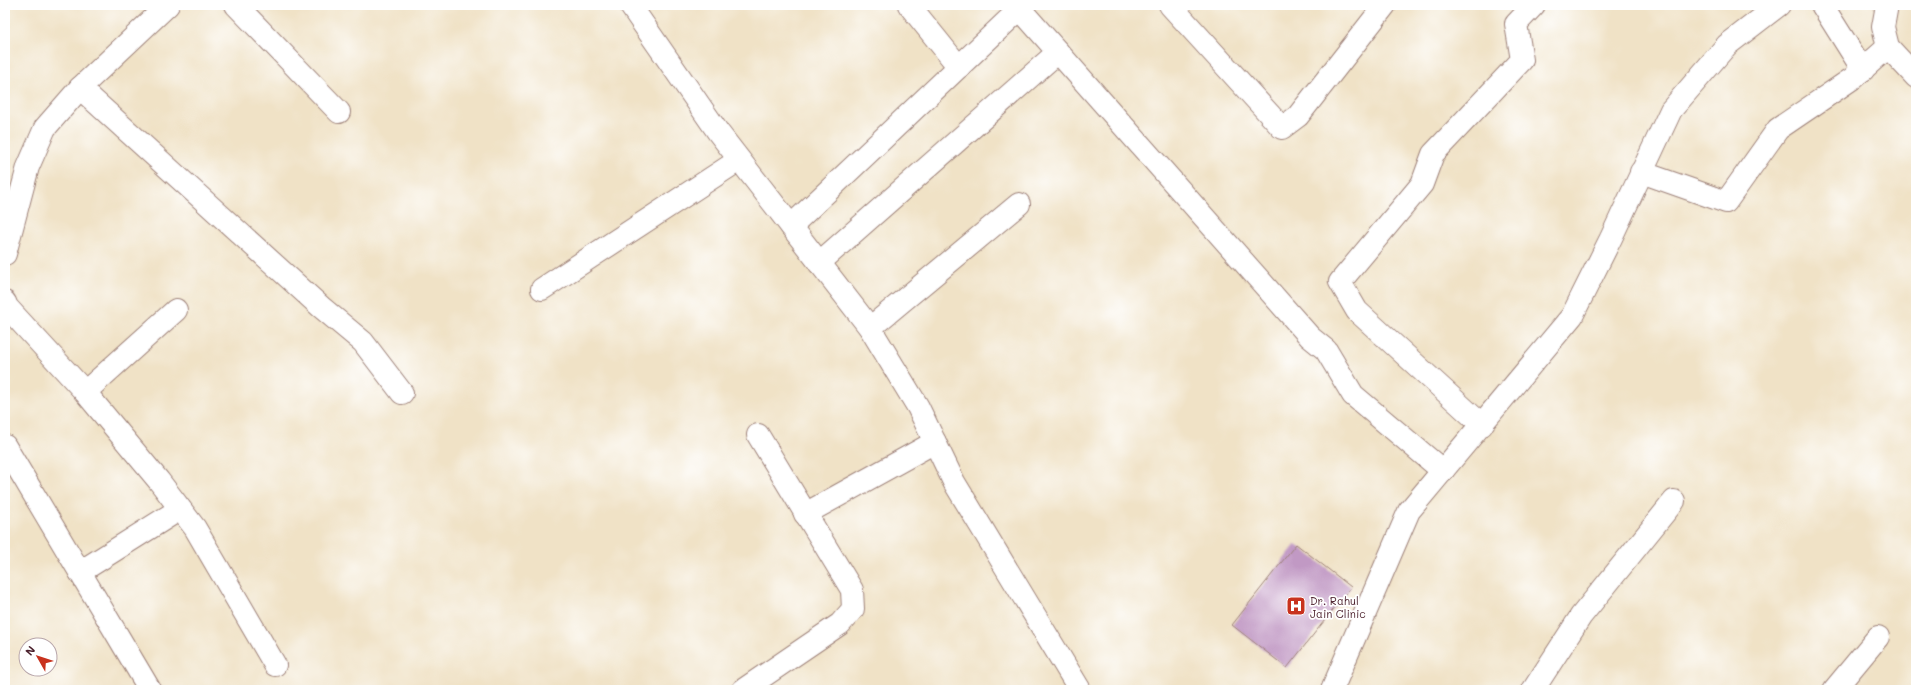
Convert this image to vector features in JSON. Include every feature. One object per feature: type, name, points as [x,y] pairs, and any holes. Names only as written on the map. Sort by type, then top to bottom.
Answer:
[{"type":"street","points":[[5,254],[28,167],[45,128],[80,88],[168,5]]},
{"type":"street","points":[[236,5],[339,112]]},
{"type":"street","points":[[630,5],[718,132],[870,328],[918,407],[954,482],[1080,690]]},
{"type":"street","points":[[909,5],[959,67]]},
{"type":"street","points":[[1170,5],[1282,128],[1298,116],[1385,5]]},
{"type":"street","points":[[1482,425],[1357,311],[1340,282],[1422,184],[1433,154],[1522,60],[1516,24],[1534,5]]},
{"type":"street","points":[[1332,690],[1409,511],[1572,316],[1670,110],[1727,45],[1779,5]]},
{"type":"street","points":[[1822,5],[1863,70]]},
{"type":"street","points":[[1887,5],[1883,27],[1888,47],[1916,77]]},
{"type":"street","points":[[791,226],[1022,7],[1058,52],[1310,336],[1326,350],[1353,395],[1443,471]]},
{"type":"street","points":[[1641,172],[1726,202],[1778,129],[1853,78],[1888,47]]},
{"type":"street","points":[[819,263],[1058,52]]},
{"type":"street","points":[[80,88],[315,302],[363,342],[402,393]]},
{"type":"street","points":[[542,290],[739,160]]},
{"type":"street","points":[[870,328],[1019,204]]},
{"type":"street","points":[[5,302],[7,307],[30,333],[85,392],[195,528],[275,665]]},
{"type":"street","points":[[85,392],[176,310]]},
{"type":"street","points":[[743,690],[840,624],[853,609],[852,590],[758,435]]},
{"type":"street","points":[[805,514],[935,442]]},
{"type":"street","points":[[5,446],[150,690]]},
{"type":"street","points":[[1533,690],[1581,616],[1674,501]]},
{"type":"street","points":[[80,572],[180,509]]},
{"type":"street","points":[[1834,690],[1878,637]]},
{"type":"building","points":[[1296,544],[1351,587],[1287,668],[1232,625]]},
{"type":"place","name":"Dr. Rahul Jain Clinic","points":[[1296,606]]}]
